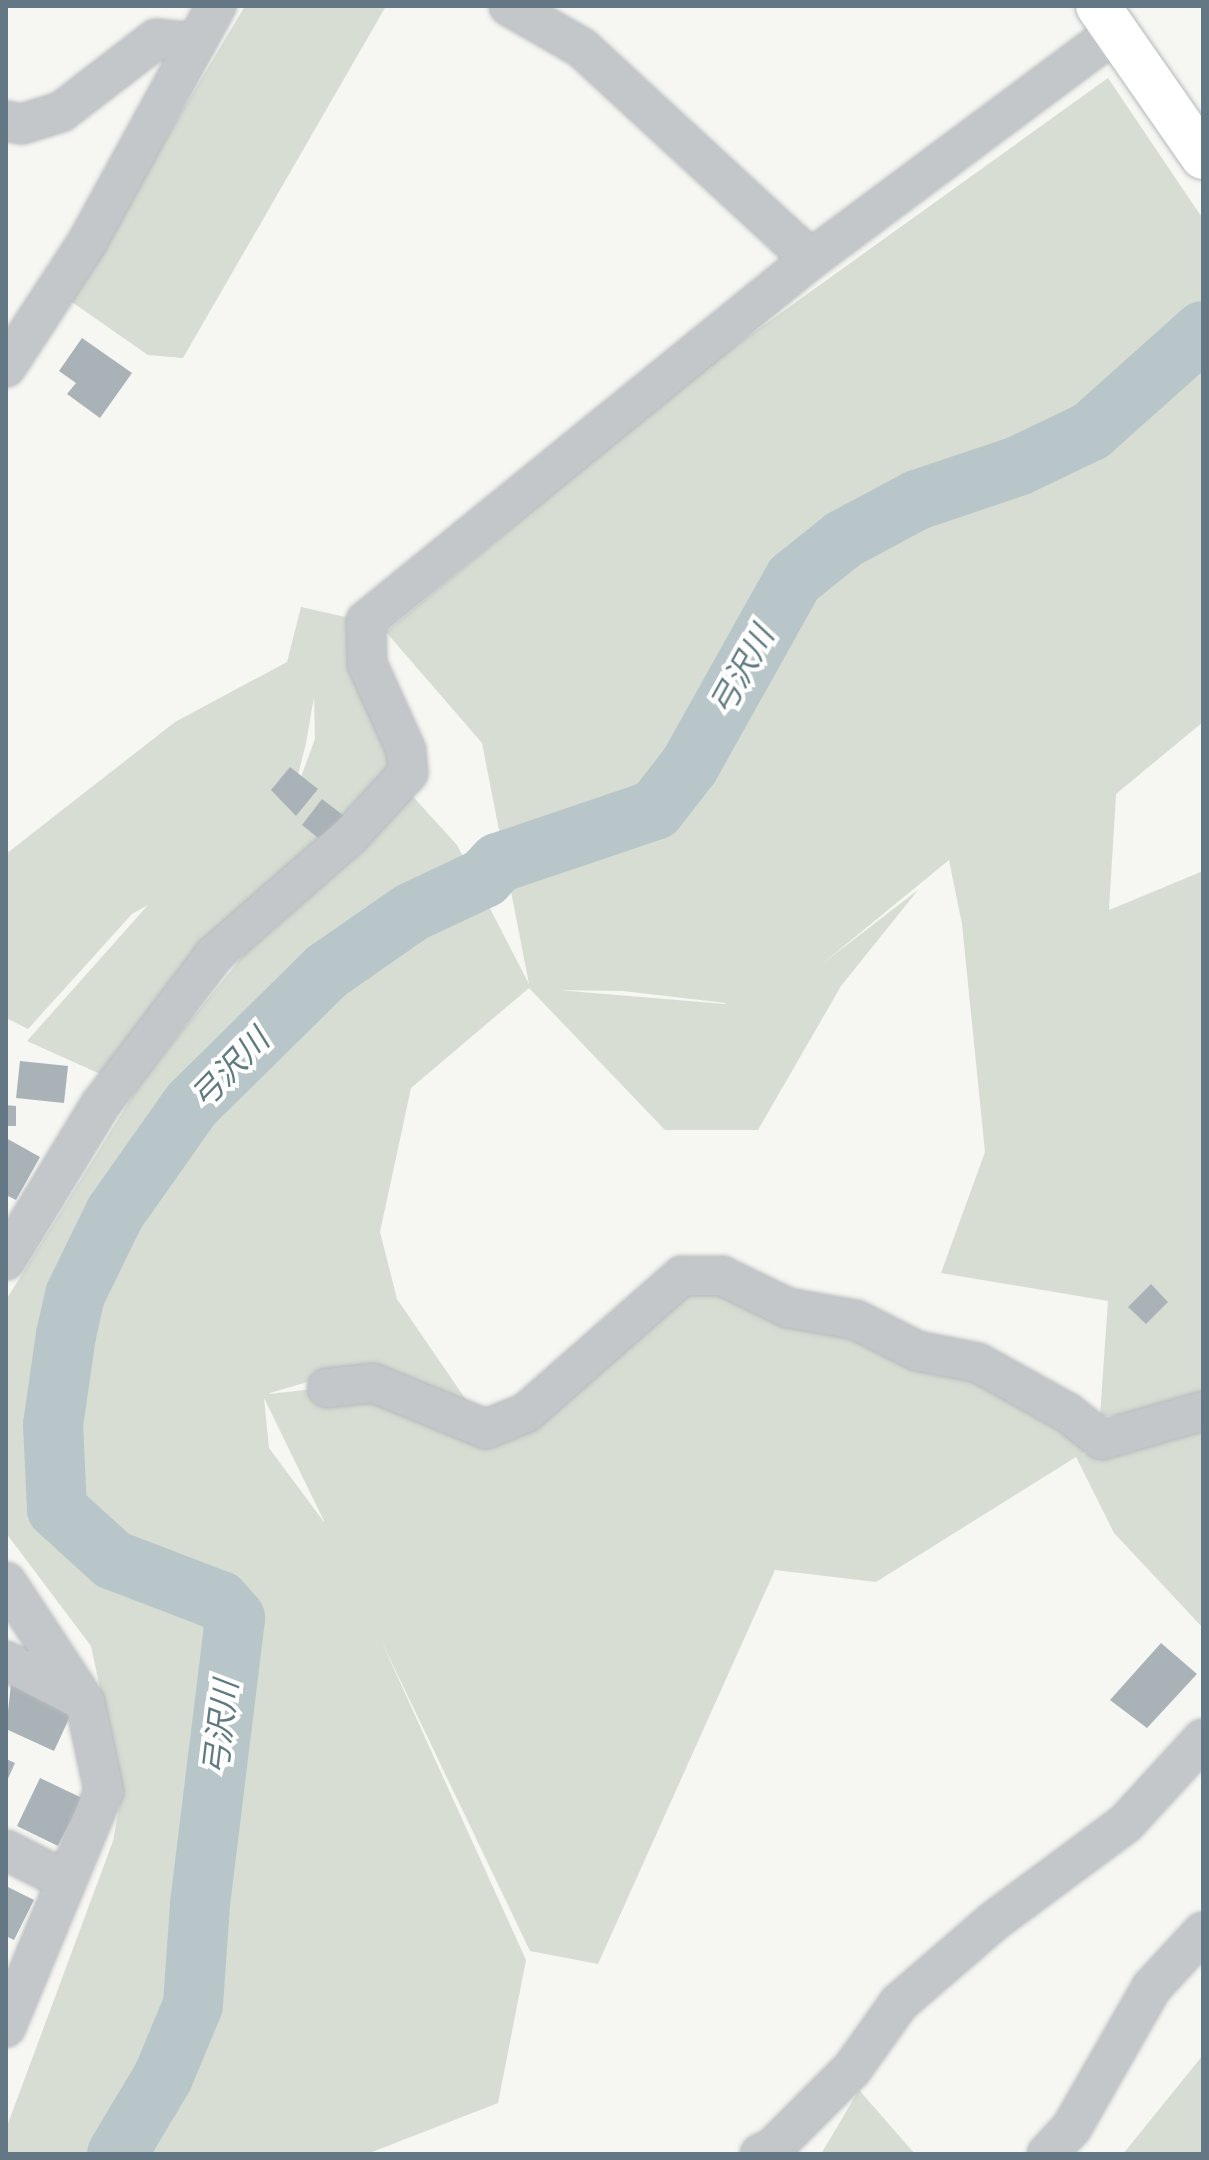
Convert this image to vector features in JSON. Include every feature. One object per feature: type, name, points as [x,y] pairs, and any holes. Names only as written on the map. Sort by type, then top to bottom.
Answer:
[{"type":"main road","points":[[1107,19],[1203,157]]},
{"type":"street","points":[[6,367],[88,241],[216,6]]},
{"type":"street","points":[[509,6],[582,48],[811,259]]},
{"type":"street","points":[[8,1254],[101,1104],[214,955],[350,836],[408,773],[406,750],[367,664],[366,621],[1107,19]]},
{"type":"street","points":[[6,121],[22,124],[61,112],[156,39],[196,43]]},
{"type":"street","points":[[327,1388],[373,1383],[486,1429],[526,1413],[682,1276],[722,1276],[788,1308],[856,1320],[917,1351],[978,1363],[1068,1413],[1102,1440],[1203,1411]]},
{"type":"street","points":[[6,1582],[85,1702],[104,1791],[6,2027]]},
{"type":"street","points":[[6,1661],[85,1702]]},
{"type":"street","points":[[760,2154],[773,2148],[852,2069],[899,2003],[994,1921],[1126,1823],[1203,1739]]},
{"type":"street","points":[[6,1850],[66,1881]]},
{"type":"street","points":[[1047,2154],[1072,2127],[1152,1987],[1203,1932]]},
{"type":"shaded area","points":[[245,6],[386,6],[183,358],[148,355],[69,300]]},
{"type":"shaded area","points":[[1108,78],[1203,219],[1203,722],[1116,794],[1109,910],[1203,871],[1203,1413],[1100,1416],[1108,1301],[941,1273],[985,1152],[962,924],[949,860],[822,964],[918,890],[841,986],[758,1130],[665,1130],[529,988],[411,1088],[380,1232],[397,1299],[486,1429],[682,1276],[835,1316],[1102,1440],[1081,1455],[1187,1416],[1203,1415],[1203,1628],[1114,1533],[1076,1457],[876,1582],[775,1570],[598,1964],[530,1951],[380,1638],[526,1960],[498,2103],[367,2154],[6,2154],[6,2129],[113,1841],[122,1792],[91,1646],[6,1533],[6,1300],[145,1076],[261,934],[408,791],[457,845],[529,984],[482,743],[386,632],[700,371]],"holes":[[[557,990],[623,991],[726,1003],[725,1004]],[[328,1376],[358,1384],[269,1394]],[[264,1398],[324,1522],[269,1448]]]},
{"type":"shaded area","points":[[301,607],[350,618],[398,772],[107,1077],[27,1041],[148,905],[132,914],[28,1029],[6,1018],[6,854],[175,722],[287,662]],"holes":[[[314,697],[315,739],[291,804]]]},
{"type":"shaded area","points":[[1203,2055],[1203,2154],[1123,2154]]},
{"type":"shaded area","points":[[859,2090],[915,2154],[821,2154]]},
{"type":"building","points":[[82,338],[132,373],[100,418],[67,394],[76,383],[59,371]]},
{"type":"building","points":[[290,767],[318,789],[296,816],[271,790]]},
{"type":"building","points":[[322,799],[348,819],[327,845],[302,825]]},
{"type":"building","points":[[20,1061],[68,1066],[64,1103],[16,1098]]},
{"type":"building","points":[[6,1105],[16,1106],[16,1126],[6,1126]]},
{"type":"building","points":[[6,1138],[40,1157],[16,1200],[6,1195]]},
{"type":"building","points":[[1151,1284],[1168,1302],[1146,1324],[1128,1307]]},
{"type":"building","points":[[1161,1643],[1197,1674],[1147,1728],[1110,1700]]},
{"type":"building","points":[[11,1684],[72,1712],[54,1751],[6,1729]]},
{"type":"building","points":[[6,1759],[15,1763],[6,1783]]},
{"type":"building","points":[[40,1778],[82,1798],[58,1846],[17,1826]]},
{"type":"building","points":[[6,1886],[34,1900],[14,1940],[6,1936]]},
{"type":"waterway","name":"弓沢川","points":[[117,2154],[163,2077],[193,2005],[200,1904],[235,1618],[220,1601],[113,1560],[57,1509],[53,1425],[66,1335],[75,1295],[115,1213],[192,1104],[327,971],[412,912],[484,878],[498,863],[655,810],[690,765],[794,579],[844,539],[917,500],[1018,466],[1091,431],[1203,331]]}]
